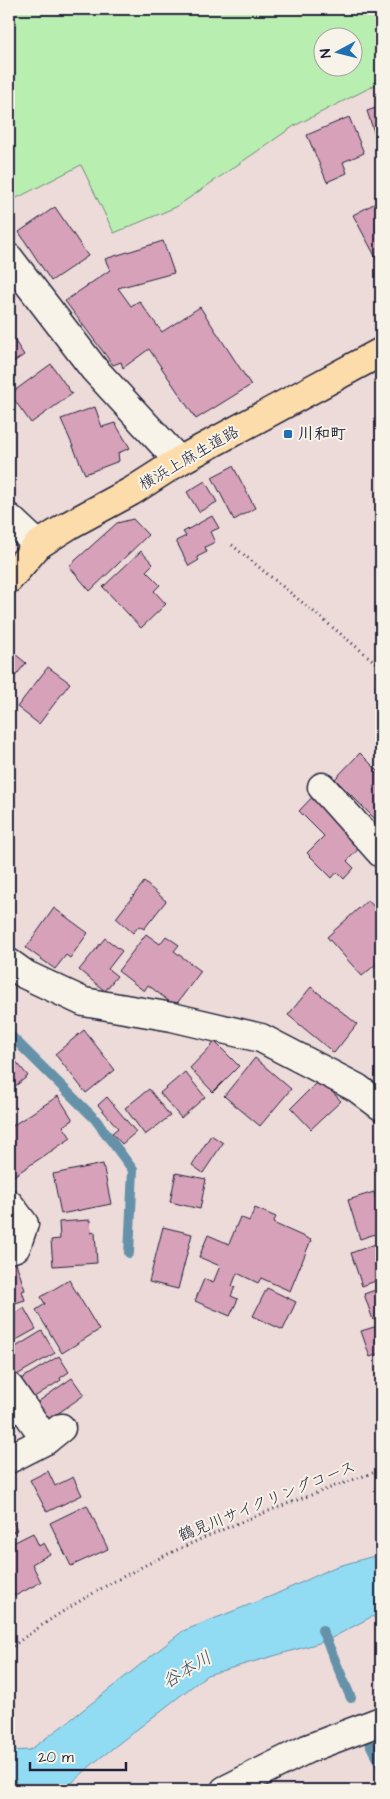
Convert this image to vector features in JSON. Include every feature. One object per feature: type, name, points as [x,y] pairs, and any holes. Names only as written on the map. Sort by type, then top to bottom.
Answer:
[{"type":"main road","name":"横浜上麻生道路","points":[[9,579],[38,546],[71,524],[132,491],[179,461],[381,352]]},
{"type":"street","points":[[9,258],[94,369],[179,461]]},
{"type":"street","points":[[9,518],[38,546]]},
{"type":"street","points":[[322,787],[381,853]]},
{"type":"street","points":[[9,963],[26,975],[84,1002],[172,1017],[261,1038],[358,1088],[381,1106]]},
{"type":"street","points":[[9,1204],[24,1224],[16,1247],[9,1249]]},
{"type":"street","points":[[9,1387],[54,1434],[9,1459]]},
{"type":"street","points":[[225,1790],[306,1749],[381,1721]]},
{"type":"path","points":[[232,544],[381,667]]},
{"type":"path","name":"鶴見川サイクリングコース","points":[[9,1649],[76,1604],[140,1568],[228,1527],[381,1470]]},
{"type":"green space","points":[[9,9],[381,9],[381,82],[294,126],[176,207],[114,233],[81,165],[9,202]]},
{"type":"water","name":"谷本川","points":[[381,1554],[381,1616],[371,1617],[326,1641],[207,1675],[95,1762],[64,1790],[9,1790],[9,1751],[30,1750],[183,1631],[274,1595],[335,1567]]},
{"type":"building","points":[[381,106],[381,133],[375,135],[367,111]]},
{"type":"building","points":[[349,117],[364,153],[343,162],[347,173],[327,182],[307,135]]},
{"type":"building","points":[[381,200],[381,267],[353,215]]},
{"type":"building","points":[[55,207],[88,256],[51,281],[19,232]]},
{"type":"building","points":[[163,241],[174,273],[118,288],[131,306],[139,301],[162,332],[200,307],[251,385],[196,419],[149,349],[123,368],[121,362],[113,365],[65,301],[110,270],[105,259]]},
{"type":"building","points":[[9,332],[24,355],[9,365]]},
{"type":"building","points":[[51,364],[72,394],[31,423],[10,394]]},
{"type":"building","points":[[95,407],[102,427],[115,423],[130,448],[118,453],[119,461],[85,474],[61,419]]},
{"type":"building","points":[[233,466],[255,508],[234,520],[212,477]]},
{"type":"building","points":[[205,481],[217,502],[199,512],[187,492]]},
{"type":"building","points":[[212,516],[219,528],[210,532],[215,542],[205,547],[207,552],[197,557],[199,560],[189,566],[176,541],[186,536],[183,532]]},
{"type":"building","points":[[133,519],[148,535],[90,591],[69,566],[117,523]]},
{"type":"building","points":[[141,551],[153,564],[146,571],[160,585],[154,591],[166,604],[141,628],[103,587]]},
{"type":"building","points":[[9,649],[26,663],[9,684]]},
{"type":"building","points":[[48,667],[70,683],[39,724],[17,707]]},
{"type":"building","points":[[360,753],[381,774],[381,825],[335,779]]},
{"type":"building","points":[[317,792],[366,841],[347,861],[354,868],[344,879],[337,872],[332,878],[307,853],[324,836],[299,811]]},
{"type":"building","points":[[144,882],[166,901],[144,929],[139,926],[133,933],[116,918]]},
{"type":"building","points":[[368,900],[381,915],[381,960],[362,976],[327,937]]},
{"type":"building","points":[[54,908],[88,933],[70,958],[66,955],[55,969],[26,948]]},
{"type":"building","points":[[146,934],[160,944],[166,936],[179,945],[174,951],[201,971],[175,1006],[148,985],[144,991],[118,971]]},
{"type":"building","points":[[105,938],[122,951],[108,969],[117,976],[105,991],[79,970]]},
{"type":"building","points":[[311,987],[357,1024],[334,1053],[288,1015]]},
{"type":"building","points":[[84,1030],[115,1070],[86,1093],[55,1054]]},
{"type":"building","points":[[215,1042],[239,1066],[213,1092],[190,1068]]},
{"type":"building","points":[[9,1053],[28,1076],[9,1091]]},
{"type":"building","points":[[255,1058],[291,1089],[260,1126],[224,1096]]},
{"type":"building","points":[[185,1072],[205,1097],[181,1118],[160,1093]]},
{"type":"building","points":[[320,1079],[341,1101],[311,1129],[291,1108]]},
{"type":"building","points":[[149,1089],[170,1116],[145,1135],[125,1108]]},
{"type":"building","points":[[58,1096],[73,1120],[63,1126],[71,1138],[9,1179],[9,1128]]},
{"type":"building","points":[[107,1097],[136,1132],[122,1144],[112,1133],[118,1128],[98,1105]]},
{"type":"building","points":[[211,1135],[223,1143],[203,1173],[192,1165]]},
{"type":"building","points":[[381,1161],[381,1172],[377,1163]]},
{"type":"building","points":[[103,1164],[111,1204],[61,1214],[53,1174]]},
{"type":"building","points":[[381,1172],[381,1193],[375,1174]]},
{"type":"building","points":[[176,1173],[206,1179],[200,1209],[170,1202]]},
{"type":"building","points":[[374,1192],[381,1216],[381,1232],[360,1239],[348,1200]]},
{"type":"building","points":[[255,1208],[276,1217],[273,1223],[311,1240],[290,1291],[261,1278],[258,1283],[237,1273],[232,1286],[235,1287],[231,1296],[238,1299],[230,1316],[195,1301],[204,1279],[213,1283],[220,1266],[199,1257],[208,1235],[229,1244],[240,1217],[249,1221]]},
{"type":"building","points":[[90,1220],[91,1233],[95,1232],[97,1263],[53,1266],[51,1240],[60,1239],[59,1222]]},
{"type":"building","points":[[163,1227],[192,1234],[178,1289],[149,1282]]},
{"type":"building","points":[[381,1242],[381,1279],[362,1286],[351,1253]]},
{"type":"building","points":[[15,1260],[25,1290],[22,1291],[25,1300],[9,1305],[9,1263]]},
{"type":"building","points":[[69,1280],[99,1330],[62,1353],[36,1310],[45,1304],[41,1297]]},
{"type":"building","points":[[267,1288],[296,1302],[283,1330],[253,1316]]},
{"type":"building","points":[[381,1288],[381,1318],[373,1320],[364,1294]]},
{"type":"building","points":[[24,1308],[36,1329],[9,1344],[9,1316]]},
{"type":"building","points":[[381,1325],[381,1353],[370,1357],[361,1331]]},
{"type":"building","points":[[42,1331],[55,1353],[15,1376],[9,1365],[9,1351]]},
{"type":"building","points":[[59,1356],[69,1372],[60,1378],[61,1380],[28,1401],[16,1382]]},
{"type":"building","points":[[72,1378],[84,1395],[43,1424],[32,1406]]},
{"type":"building","points":[[48,1471],[55,1486],[73,1477],[82,1495],[47,1512],[30,1480]]},
{"type":"building","points":[[87,1505],[108,1549],[71,1566],[50,1523]]},
{"type":"building","points":[[9,1514],[17,1530],[9,1534]]},
{"type":"building","points":[[33,1533],[39,1546],[44,1543],[50,1554],[32,1564],[41,1582],[15,1596],[9,1583],[9,1545]]},
{"type":"waterway","points":[[9,1034],[95,1119],[133,1170],[129,1253]]},
{"type":"waterway","points":[[322,1630],[351,1698]]},
{"type":"waterway","points":[[368,1740],[381,1766]]},
{"type":"place","name":"川和町","points":[[288,434]]}]
